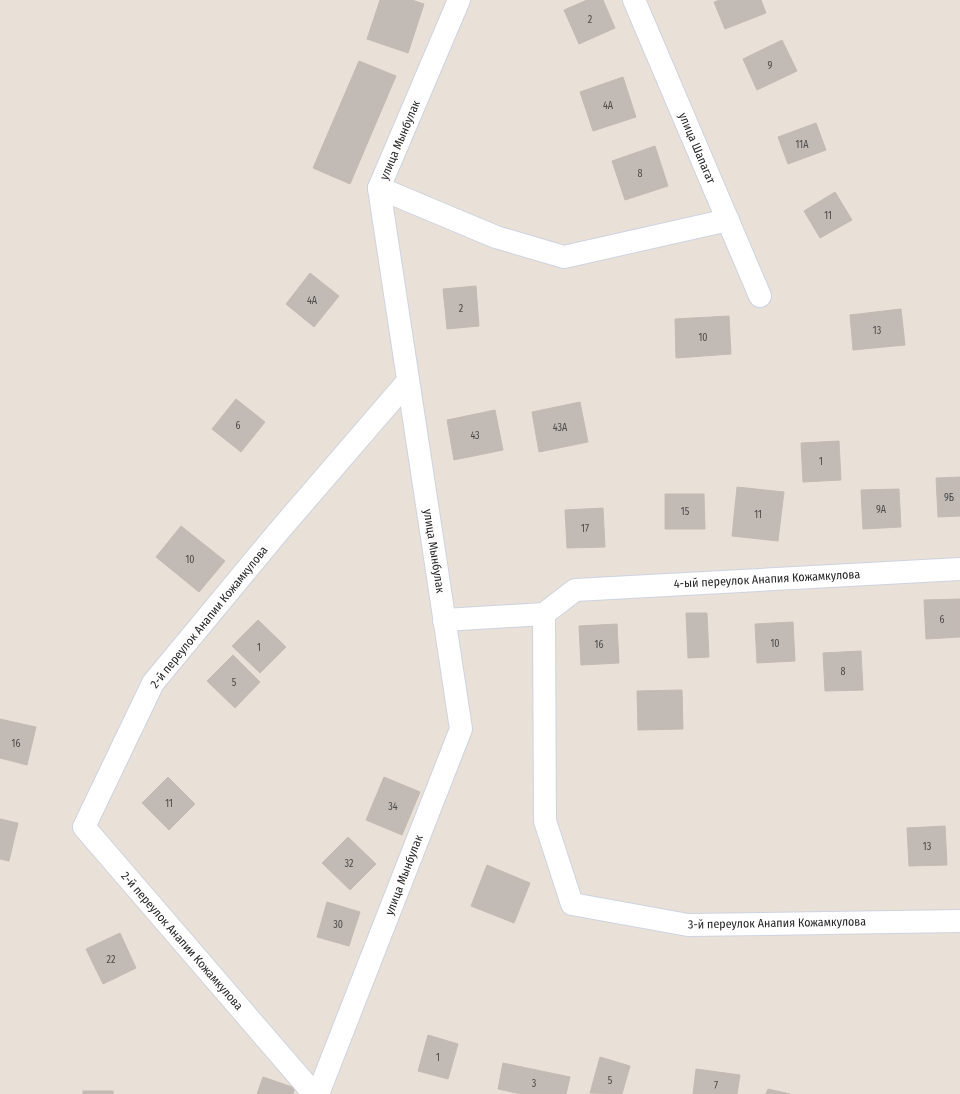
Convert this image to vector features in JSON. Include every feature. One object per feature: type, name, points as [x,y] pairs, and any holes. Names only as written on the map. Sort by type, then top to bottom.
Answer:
[{"type":"street","name":"улица Мынбулак","points":[[318,1094],[461,729],[379,188],[459,0]]},
{"type":"street","name":"улица Шапагат","points":[[634,0],[760,296]]},
{"type":"street","points":[[379,188],[496,237],[564,257],[728,220]]},
{"type":"street","name":"2-й переулок Анапии Кожамкулова","points":[[314,1094],[84,827],[153,683],[278,532],[408,380]]},
{"type":"street","name":"4-ый переулок Анапия Кожамкулова","points":[[544,614],[575,590],[960,568]]},
{"type":"street","points":[[444,620],[544,614]]},
{"type":"street","name":"3-й переулок Анапия Кожамкулова","points":[[544,614],[545,821],[572,904],[688,925],[960,921]]},
{"type":"building","points":[[380,0],[412,0],[424,4],[408,53],[367,39]]},
{"type":"building","points":[[587,0],[603,0],[615,28],[579,44],[564,10]]},
{"type":"building","points":[[720,0],[761,0],[766,13],[725,29],[714,2]]},
{"type":"building","points":[[782,40],[797,71],[757,90],[743,59]]},
{"type":"building","points":[[359,61],[396,76],[350,184],[313,168]]},
{"type":"building","points":[[623,77],[636,117],[593,131],[580,92]]},
{"type":"building","points":[[816,123],[826,150],[788,164],[778,137]]},
{"type":"building","points":[[655,146],[668,186],[625,200],[612,161]]},
{"type":"building","points":[[835,192],[852,220],[820,238],[804,211]]},
{"type":"building","points":[[310,273],[339,296],[314,327],[286,304]]},
{"type":"building","points":[[476,286],[479,326],[447,329],[443,289]]},
{"type":"building","points":[[901,309],[905,345],[853,350],[850,315]]},
{"type":"building","points":[[729,316],[731,354],[676,358],[675,319]]},
{"type":"building","points":[[236,399],[265,422],[241,452],[212,429]]},
{"type":"building","points":[[580,402],[588,442],[539,452],[532,412]]},
{"type":"building","points":[[495,410],[503,450],[454,460],[447,420]]},
{"type":"building","points":[[839,441],[841,480],[803,482],[801,443]]},
{"type":"building","points":[[960,477],[960,516],[938,517],[936,478]]},
{"type":"building","points":[[737,487],[784,492],[778,541],[732,536]]},
{"type":"building","points":[[899,489],[901,527],[863,529],[861,490]]},
{"type":"building","points":[[665,494],[704,494],[705,529],[665,529]]},
{"type":"building","points":[[603,508],[605,547],[567,548],[565,510]]},
{"type":"building","points":[[181,526],[225,561],[199,592],[156,557]]},
{"type":"building","points":[[960,599],[960,637],[926,639],[924,600]]},
{"type":"building","points":[[686,613],[707,613],[709,657],[688,658]]},
{"type":"building","points":[[258,620],[286,647],[260,673],[232,646]]},
{"type":"building","points":[[793,622],[795,661],[757,663],[755,624]]},
{"type":"building","points":[[617,624],[619,663],[581,665],[579,626]]},
{"type":"building","points":[[861,651],[863,690],[825,691],[823,653]]},
{"type":"building","points":[[233,655],[260,682],[235,708],[207,681]]},
{"type":"building","points":[[682,690],[683,729],[638,730],[637,691]]},
{"type":"building","points":[[0,719],[36,727],[27,765],[0,758]]},
{"type":"building","points":[[168,777],[195,804],[169,830],[142,803]]},
{"type":"building","points":[[384,777],[420,792],[402,835],[366,820]]},
{"type":"building","points":[[0,819],[18,823],[9,861],[0,859]]},
{"type":"building","points":[[945,826],[947,865],[909,866],[907,828]]},
{"type":"building","points":[[348,837],[376,864],[350,890],[322,863]]},
{"type":"building","points":[[487,865],[530,883],[514,923],[471,906]]},
{"type":"building","points":[[327,902],[360,912],[349,946],[317,937]]},
{"type":"building","points":[[120,933],[136,968],[103,984],[86,949]]},
{"type":"building","points":[[428,1035],[458,1044],[448,1079],[418,1071]]},
{"type":"building","points":[[600,1057],[630,1066],[622,1094],[590,1093]]},
{"type":"building","points":[[503,1063],[570,1077],[566,1094],[521,1094],[498,1089]]},
{"type":"building","points":[[696,1069],[740,1075],[737,1094],[693,1094]]},
{"type":"building","points":[[263,1077],[295,1088],[293,1094],[257,1094]]},
{"type":"building","points":[[768,1089],[790,1094],[766,1094]]},
{"type":"building","points":[[83,1091],[113,1091],[113,1094],[83,1094]]}]
